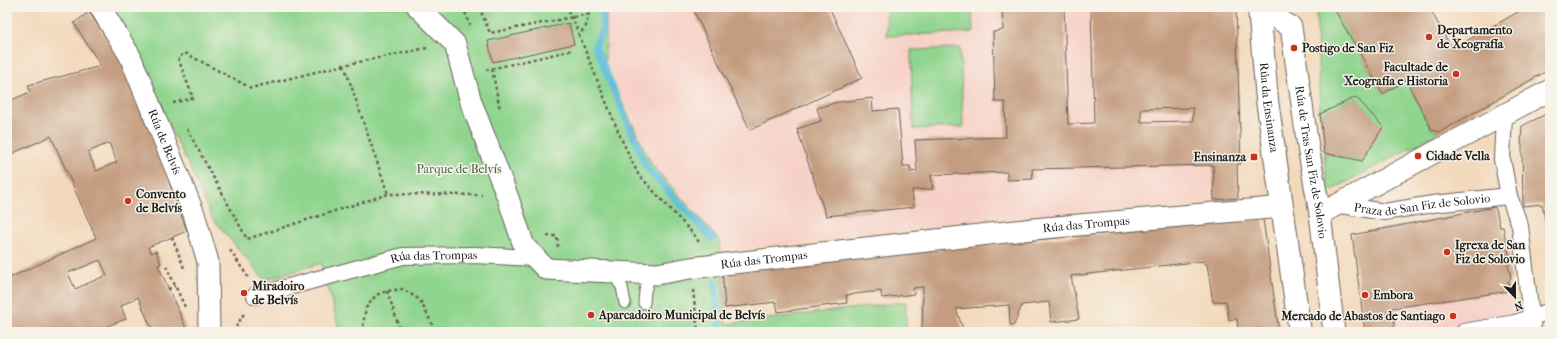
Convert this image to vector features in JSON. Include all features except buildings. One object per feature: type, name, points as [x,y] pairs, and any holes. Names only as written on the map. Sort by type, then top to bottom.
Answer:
[{"type":"street","name":"Rúa de Belvís","points":[[100,7],[130,56],[152,107],[194,214],[208,262],[209,332]]},
{"type":"street","points":[[418,7],[455,44],[471,102],[508,198],[521,238],[524,246],[535,258]]},
{"type":"street","name":"Rúa da Ensinanza","points":[[1259,10],[1267,100],[1300,332]]},
{"type":"street","name":"Rúa de Tras San Fiz de Solovio","points":[[1259,10],[1275,17],[1291,27],[1308,147],[1328,209],[1334,332]]},
{"type":"street","points":[[1328,209],[1550,90]]},
{"type":"street","name":"Praza de San Fiz de Solovio","points":[[1504,115],[1502,159],[1509,196],[1520,226],[1532,325]]},
{"type":"street","name":"Praza de San Fiz de Solovio","points":[[1328,209],[1384,212],[1433,204],[1509,196]]},
{"type":"street","name":"Rúa das Trompas","points":[[255,296],[403,256],[475,255],[535,258],[546,269],[650,274],[690,268],[1034,234],[1282,207]]},
{"type":"street","points":[[1464,332],[1532,325],[1550,311]]},
{"type":"lane","points":[[612,272],[622,287],[625,303]]},
{"type":"lane","points":[[644,303],[645,291],[650,274]]},
{"type":"path","points":[[479,7],[490,33],[572,16],[589,14]]},
{"type":"path","points":[[564,7],[572,16],[620,136],[638,174],[695,236],[703,249]]},
{"type":"path","points":[[579,35],[586,26],[590,7]]},
{"type":"path","points":[[152,107],[172,104],[193,98],[178,58],[185,53],[251,88],[344,65],[428,47]]},
{"type":"path","points":[[492,69],[573,50]]},
{"type":"path","points":[[344,65],[388,194]]},
{"type":"path","points":[[172,104],[176,110]]},
{"type":"path","points":[[184,124],[247,239],[388,194],[480,194]]},
{"type":"path","points":[[521,238],[557,236],[558,249]]},
{"type":"path","points":[[228,247],[251,282],[255,296]]},
{"type":"path","points":[[166,266],[186,308]]},
{"type":"path","points":[[690,268],[698,332]]},
{"type":"path","points":[[168,289],[175,286]]},
{"type":"path","points":[[366,332],[363,324],[366,308],[376,295],[403,289],[420,300],[436,332]]},
{"type":"path","points":[[387,292],[401,332]]},
{"type":"shaded area","points":[[607,7],[1236,7],[1241,164],[1238,198],[724,251],[651,165],[605,56]]},
{"type":"shaded area","name":"Mercado de Abastos de Santiago","points":[[1510,291],[1516,332],[1372,332],[1395,326],[1392,308]]},
{"type":"green space","name":"Parque de Belvís","points":[[111,7],[607,7],[605,67],[652,165],[719,240],[726,324],[906,302],[906,332],[340,332],[321,263],[265,280],[212,218],[190,168]]},
{"type":"green space","points":[[886,7],[972,7],[973,32],[887,36]]},
{"type":"green space","points":[[1316,7],[1333,7],[1383,94],[1406,80],[1432,130],[1440,132],[1328,192],[1324,153],[1362,161],[1382,127],[1356,97],[1320,114]]},
{"type":"green space","points":[[960,48],[963,127],[913,129],[911,50]]},
{"type":"waterway","points":[[602,7],[603,29],[595,46],[647,168],[712,238]]},
{"type":"waterway","points":[[715,282],[719,332]]},
{"type":"place","name":"Departamento de Xeografía","points":[[1429,37]]},
{"type":"place","name":"Postigo de San Fiz","points":[[1294,48]]},
{"type":"place","name":"Facultade de Xeografía e Historia","points":[[1456,74]]},
{"type":"place","name":"Cidade Vella","points":[[1418,156]]},
{"type":"place","name":"Ensinanza","points":[[1254,157]]},
{"type":"place","name":"Convento de Belvís","points":[[128,201]]},
{"type":"place","name":"Igrexa de San Fiz de Solovio","points":[[1447,252]]},
{"type":"place","name":"Miradoiro de Belvís","points":[[244,293]]},
{"type":"place","name":"Embora","points":[[1365,295]]},
{"type":"place","name":"Aparcadoiro Municipal de Belvís","points":[[591,315]]},
{"type":"place","name":"Mercado de Abastos de Santiago","points":[[1453,316]]}]
